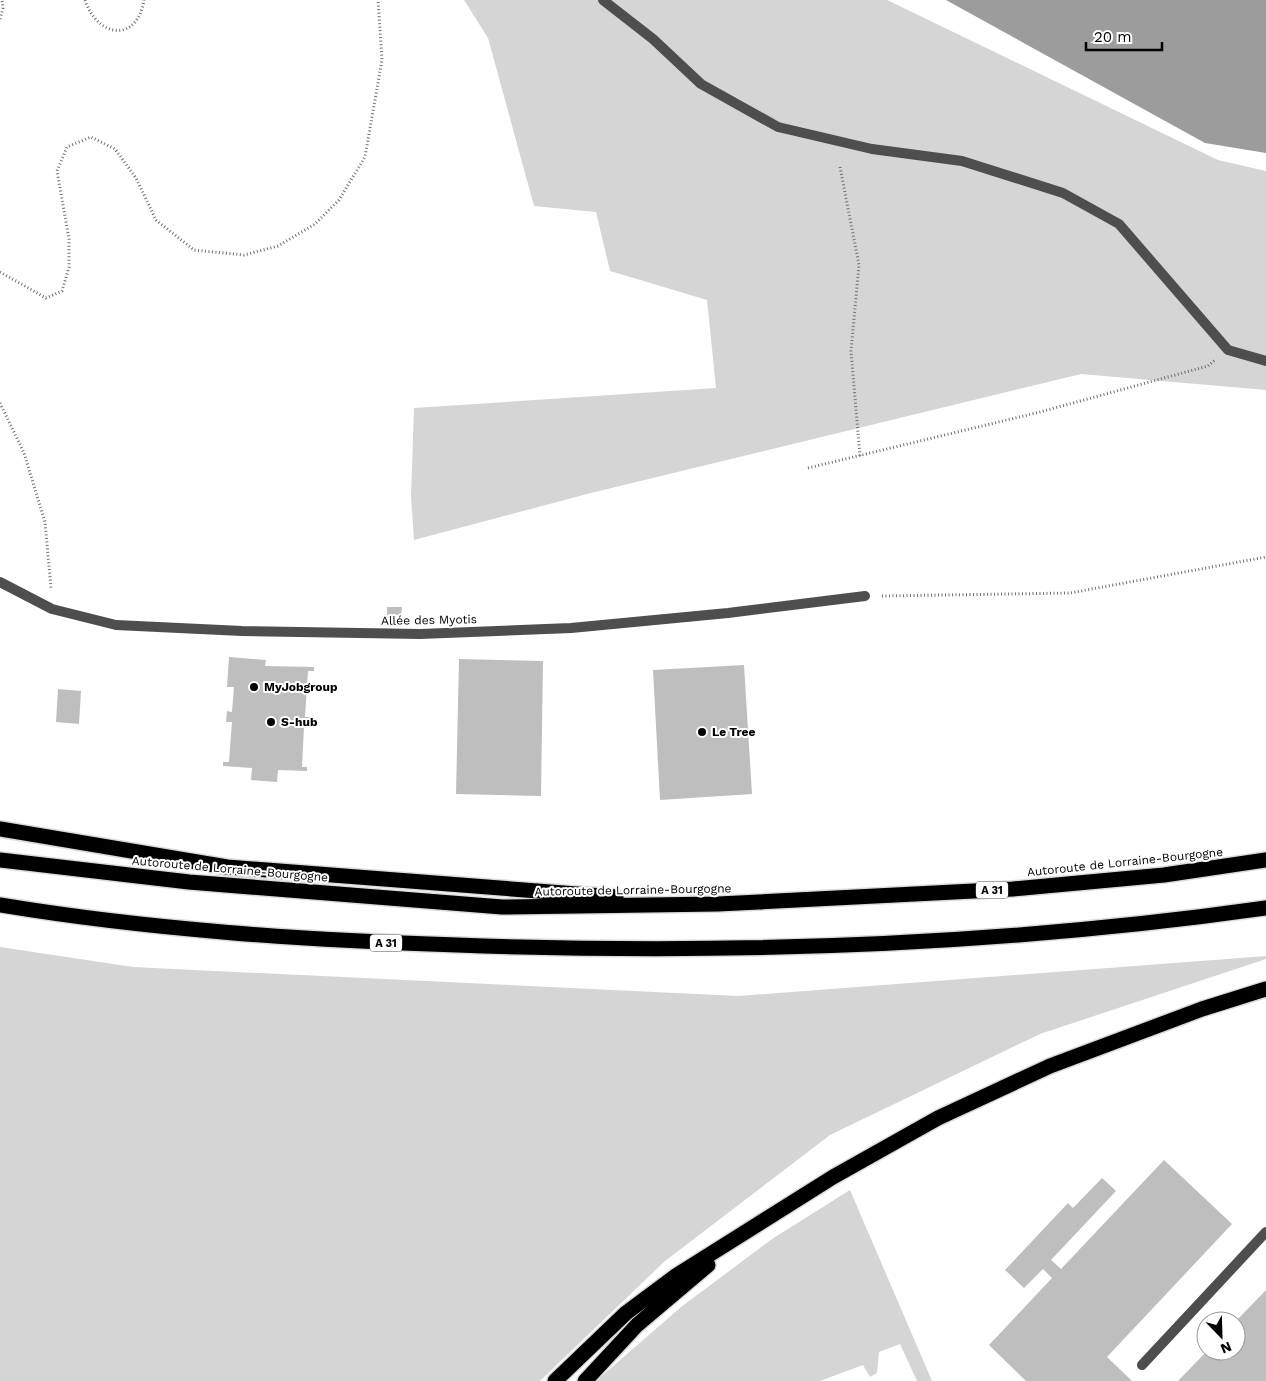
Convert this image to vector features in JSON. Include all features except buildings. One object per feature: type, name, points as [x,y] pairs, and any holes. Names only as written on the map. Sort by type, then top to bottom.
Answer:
[{"type":"highway","points":[[0,829],[227,867],[718,904]]},
{"type":"highway","name":"Autoroute de Lorraine-Bourgogne","points":[[0,860],[190,882],[502,906],[718,904],[1013,889],[1164,875],[1266,860]]},
{"type":"highway","name":"A 31","points":[[0,905],[223,932],[390,943],[562,949],[775,948],[896,943],[1038,934],[1266,908]]},
{"type":"highway","points":[[555,1381],[626,1313],[677,1275],[777,1212],[938,1118],[1050,1066],[1202,1009],[1266,989]]},
{"type":"highway","points":[[585,1381],[637,1325],[679,1288],[777,1212]]},
{"type":"street","points":[[603,0],[653,39],[702,84],[778,127],[872,149],[962,161],[1063,193],[1119,224],[1228,350],[1266,361]]},
{"type":"street","name":"Allée des Myotis","points":[[0,582],[52,609],[116,625],[242,631],[420,634],[571,628],[728,613],[864,596]]},
{"type":"street","points":[[1142,1365],[1266,1232]]},
{"type":"path","points":[[0,19],[3,8],[2,0]]},
{"type":"path","points":[[85,0],[89,14],[103,28],[122,31],[132,26],[142,12],[144,0]]},
{"type":"path","points":[[0,272],[46,298],[62,291],[69,267],[69,240],[57,170],[67,147],[92,137],[115,149],[136,178],[156,220],[194,250],[244,255],[278,246],[315,224],[339,200],[365,157],[382,60],[378,0]]},
{"type":"path","points":[[840,168],[859,265],[851,351],[860,456]]},
{"type":"path","points":[[808,468],[1030,414],[1208,366],[1228,350]]},
{"type":"path","points":[[0,403],[24,453],[45,522],[52,609]]},
{"type":"path","points":[[864,596],[938,597],[1070,593],[1266,557]]},
{"type":"shaded area","points":[[464,0],[887,0],[1218,160],[1266,171],[1266,390],[1081,374],[591,493],[414,540],[411,497],[414,408],[716,388],[707,300],[610,271],[596,212],[534,206],[488,38]]},
{"type":"shaded area","points":[[946,0],[1266,0],[1266,153],[1205,143]]},
{"type":"shaded area","points":[[0,947],[133,967],[738,996],[1266,956],[1266,959],[1040,1034],[830,1135],[665,1261],[540,1381],[0,1381]]},
{"type":"shaded area","points":[[850,1190],[932,1381],[917,1381],[900,1344],[879,1352],[877,1373],[870,1377],[863,1365],[820,1381],[596,1381],[681,1307],[772,1239]]},
{"type":"place","name":"MyJobgroup","points":[[254,687]]},
{"type":"place","name":"S-hub","points":[[271,722]]},
{"type":"place","name":"Le Tree","points":[[702,732]]}]
